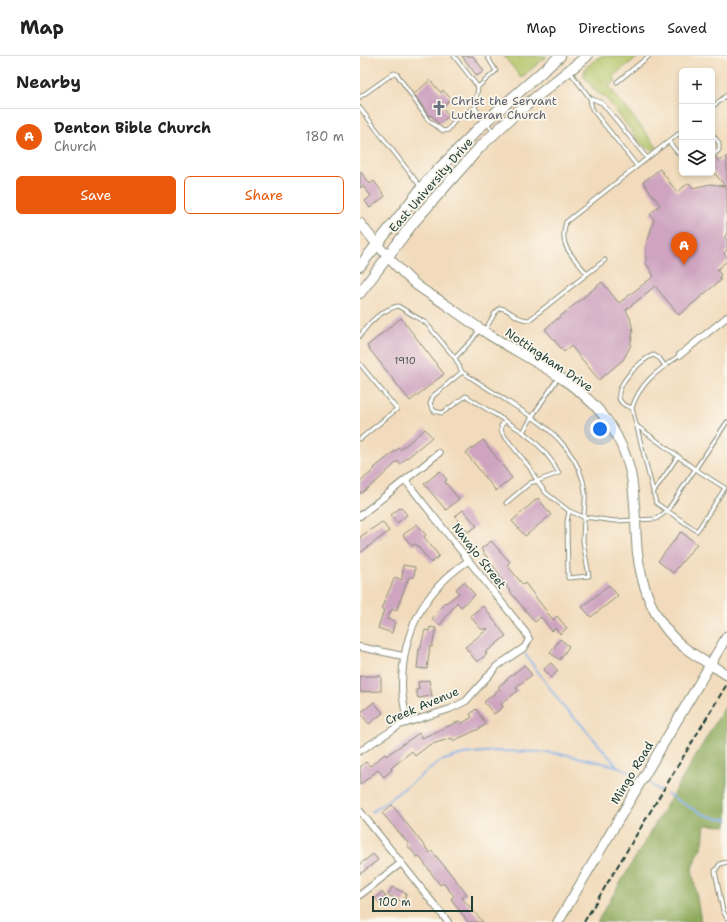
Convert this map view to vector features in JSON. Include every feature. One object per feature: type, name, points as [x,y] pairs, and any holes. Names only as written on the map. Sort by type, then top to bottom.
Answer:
[{"type":"main road","name":"East University Drive","points":[[360,266],[422,187],[486,122],[560,56]]},
{"type":"main road","name":"East University Drive","points":[[360,293],[413,223],[494,133],[587,56]]},
{"type":"street","name":"Nottingham Drive","points":[[360,223],[388,256],[416,284],[482,330],[558,377],[600,411],[610,425],[626,457],[633,477],[637,556],[644,591],[665,626],[684,647],[727,675]]},
{"type":"street","points":[[680,355],[727,317]]},
{"type":"street","points":[[360,516],[439,453]]},
{"type":"street","name":"Navajo Street","points":[[405,480],[526,633],[529,639],[525,647]]},
{"type":"street","points":[[406,723],[402,700],[403,656],[416,618],[429,597],[445,578],[468,561]]},
{"type":"street","name":"Mingo Road","points":[[558,922],[727,636]]},
{"type":"street","points":[[360,647],[403,656]]},
{"type":"street","name":"Creek Avenue","points":[[360,751],[406,723],[450,709],[466,701],[497,666],[525,647]]},
{"type":"street","points":[[360,811],[448,922]]},
{"type":"street","points":[[360,895],[401,863]]},
{"type":"lane","points":[[454,56],[478,87]]},
{"type":"lane","points":[[488,56],[496,71],[478,87],[475,108],[494,133]]},
{"type":"lane","points":[[617,82],[650,56]]},
{"type":"lane","points":[[569,70],[590,98],[592,109],[637,166]]},
{"type":"lane","points":[[360,97],[394,73],[397,74],[428,120],[443,130],[448,130],[459,115],[475,108]]},
{"type":"lane","points":[[715,105],[727,95]]},
{"type":"lane","points":[[590,98],[602,103],[647,158]]},
{"type":"lane","points":[[360,108],[422,187]]},
{"type":"lane","points":[[588,274],[564,245],[563,233],[566,222],[679,133]]},
{"type":"lane","points":[[715,138],[719,143],[720,150],[715,154]]},
{"type":"lane","points":[[668,142],[679,155]]},
{"type":"lane","points":[[455,358],[482,330],[500,308],[507,309],[519,319],[529,320],[605,260]]},
{"type":"lane","points":[[360,336],[366,326],[384,311],[398,306],[426,323],[455,358],[462,372],[549,428],[581,473],[585,492],[583,542],[589,576],[568,578],[567,522],[569,511]]},
{"type":"lane","points":[[632,408],[623,404],[619,398],[620,389],[626,378],[649,356],[654,355],[666,366]]},
{"type":"lane","points":[[637,426],[695,469],[725,488],[697,531],[656,503],[632,408],[636,396],[643,384],[680,355]]},
{"type":"lane","points":[[360,364],[397,409],[360,439]]},
{"type":"lane","points":[[462,372],[433,396],[431,408],[436,413],[442,413],[466,396],[523,432],[538,444],[554,462],[559,473],[530,483],[506,503]]},
{"type":"lane","points":[[523,432],[558,377]]},
{"type":"lane","points":[[505,421],[502,426],[502,433],[530,468],[546,493],[569,511],[584,517],[615,521],[656,519],[667,511],[727,422]]},
{"type":"lane","points":[[653,493],[678,456]]},
{"type":"lane","points":[[727,862],[720,864],[715,871],[727,918]]},
{"type":"green space","points":[[504,56],[547,56],[521,78]]},
{"type":"green space","points":[[600,56],[639,56],[613,76],[616,81],[609,86],[657,147],[653,150],[643,146],[605,97],[594,90],[584,76],[585,68]]},
{"type":"green space","points":[[727,703],[727,826],[705,825],[703,843],[692,868],[701,922],[597,922]]},
{"type":"building","points":[[462,56],[473,56],[484,71],[477,76]]},
{"type":"building","name":"Christ the Servant Lutheran Church","points":[[430,80],[441,93],[443,90],[451,99],[442,107],[449,116],[439,124],[431,115],[429,116],[414,94]]},
{"type":"building","points":[[727,156],[727,232],[725,238],[727,240],[727,250],[724,253],[727,257],[727,261],[717,270],[721,275],[719,277],[721,280],[679,315],[655,286],[626,310],[630,318],[633,331],[630,347],[623,360],[599,380],[571,346],[564,352],[545,329],[602,282],[619,303],[654,276],[646,263],[646,247],[654,219],[650,214],[660,205],[643,182],[660,169],[677,192],[689,183],[693,188],[710,184],[725,186],[715,174],[715,158],[719,162]]},
{"type":"building","points":[[360,171],[370,184],[374,181],[385,196],[370,208],[365,201],[371,196],[363,186],[360,188]]},
{"type":"building","points":[[401,318],[444,374],[410,401],[367,346]]},
{"type":"building","points":[[425,429],[432,437],[400,464],[398,461],[377,481],[360,494],[360,482],[375,469],[374,468],[399,448],[400,450]]},
{"type":"building","points":[[483,440],[512,478],[496,491],[466,453]]},
{"type":"building","points":[[440,471],[447,480],[445,482],[459,499],[446,510],[424,484]]},
{"type":"building","points":[[538,498],[551,515],[525,536],[512,521]]},
{"type":"building","points":[[401,507],[407,515],[397,523],[391,515]]},
{"type":"building","points":[[463,510],[477,526],[468,532],[455,516]]},
{"type":"building","points":[[382,522],[389,531],[360,553],[360,537]]},
{"type":"building","points":[[417,524],[426,535],[424,537],[439,556],[431,563],[416,544],[412,546],[403,535]]},
{"type":"building","points":[[681,532],[697,544],[673,573],[658,561]]},
{"type":"building","points":[[491,541],[510,562],[507,565],[523,585],[525,583],[553,620],[557,616],[567,628],[560,634],[555,628],[552,631],[541,617],[535,622],[512,594],[481,549]]},
{"type":"building","points":[[403,565],[415,567],[414,577],[409,577],[396,611],[392,609],[387,619],[395,621],[392,633],[378,628],[384,610],[381,609],[395,577],[402,580]]},
{"type":"building","points":[[464,582],[475,595],[461,607],[457,602],[440,625],[432,619],[445,602],[446,603],[459,593],[456,589]]},
{"type":"building","points":[[609,585],[618,596],[591,617],[582,607]]},
{"type":"building","points":[[483,606],[506,636],[485,653],[487,654],[477,662],[465,647],[488,629],[481,629],[470,616]]},
{"type":"building","points":[[430,627],[436,628],[432,647],[430,646],[427,669],[417,668],[419,649],[420,650],[425,630],[429,631]]},
{"type":"building","points":[[560,639],[569,646],[560,660],[550,653]]},
{"type":"building","points":[[551,663],[558,671],[551,678],[544,669]]},
{"type":"building","points":[[524,665],[532,675],[516,687],[518,691],[501,704],[503,707],[494,714],[484,702],[500,689],[498,687]]},
{"type":"building","points":[[360,676],[381,676],[381,691],[360,692]]},
{"type":"building","points":[[429,680],[432,696],[418,698],[416,690],[419,689],[418,682]]},
{"type":"building","points":[[374,702],[383,713],[369,724],[360,713]]},
{"type":"building","points":[[476,709],[486,724],[479,729],[453,741],[452,738],[429,745],[415,756],[412,751],[391,768],[392,770],[384,777],[378,770],[360,785],[360,767],[366,762],[370,766],[385,754],[386,756],[419,733],[422,738],[460,721],[461,724],[472,717],[470,714]]},
{"type":"building","points":[[392,805],[430,853],[432,851],[467,894],[462,898],[483,922],[468,922],[451,899],[454,896],[443,883],[440,885],[419,856],[417,857],[407,845],[409,844],[382,813]]},
{"type":"building","points":[[373,854],[378,860],[360,874],[360,864]]},
{"type":"building","points":[[392,887],[407,894],[403,902],[388,895]]},
{"type":"building","points":[[382,892],[388,900],[381,905],[375,898]]},
{"type":"waterway","points":[[525,654],[565,709],[579,722],[618,767]]},
{"type":"waterway","points":[[372,812],[441,761],[463,754],[494,751],[545,752],[568,755],[616,766],[638,776]]},
{"type":"waterway","points":[[648,782],[660,791]]},
{"type":"waterway","points":[[667,794],[688,807],[711,817],[727,819]]},
{"type":"railway","points":[[584,922],[727,684]]},
{"type":"place","name":"Christ the Servant Lutheran Church","points":[[439,108]]},
{"type":"place","name":"Denton Bible Church","points":[[684,265]]}]
